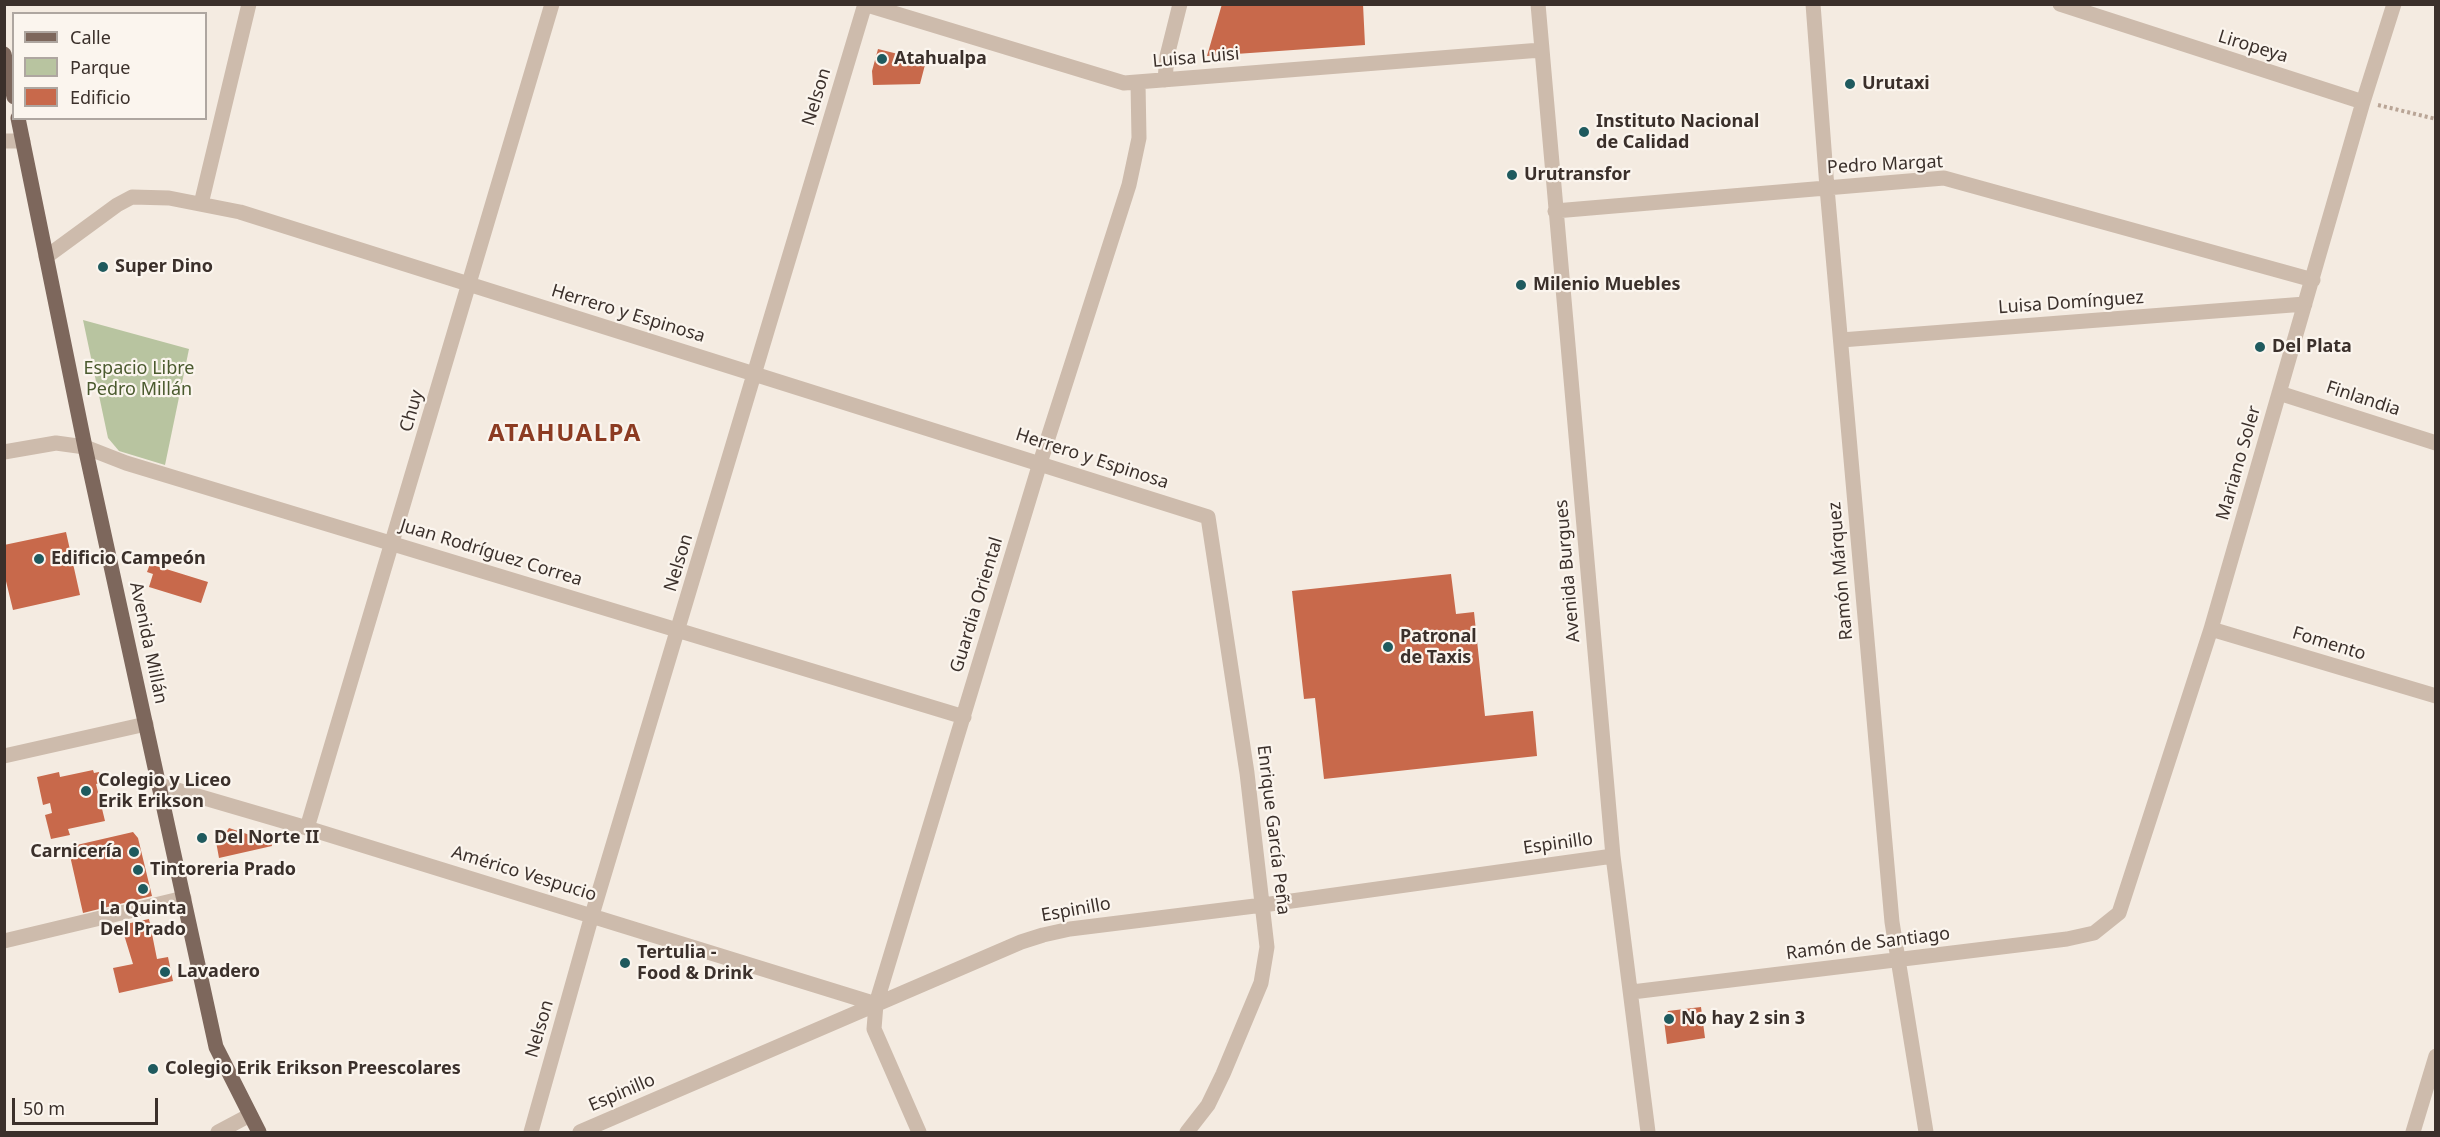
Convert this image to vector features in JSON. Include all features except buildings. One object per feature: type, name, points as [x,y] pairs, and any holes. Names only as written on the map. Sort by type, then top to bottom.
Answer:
[{"type":"main road","points":[[4,54],[12,88]]},
{"type":"main road","name":"Avenida Millán","points":[[18,120],[85,447],[216,1047],[259,1132]]},
{"type":"street","points":[[201,204],[249,4]]},
{"type":"street","name":"Chuy","points":[[307,828],[552,4]]},
{"type":"street","points":[[1165,80],[1167,56],[1180,4]]},
{"type":"street","name":"Avenida Burgues","points":[[1538,4],[1613,856],[1648,1132]]},
{"type":"street","name":"Ramón Márquez","points":[[1813,4],[1840,340],[1892,922],[1926,1132]]},
{"type":"street","name":"Mariano Soler","points":[[2106,926],[2123,906],[2211,628],[2363,102],[2394,4]]},
{"type":"street","name":"Luisa Luisi","points":[[865,5],[1112,80],[1138,83],[1541,50]]},
{"type":"street","name":"Nelson","points":[[531,1132],[592,915],[865,5]]},
{"type":"street","name":"Liropeya","points":[[2060,5],[2363,102]]},
{"type":"street","name":"Guardia Oriental","points":[[919,1132],[874,1029],[876,1004],[1040,463],[1129,184],[1139,138],[1138,83]]},
{"type":"street","points":[[4,141],[23,141]]},
{"type":"street","name":"Pedro Margat","points":[[1555,211],[1944,178],[2313,280]]},
{"type":"street","name":"Herrero y Espinosa","points":[[46,257],[117,205],[132,197],[169,198],[240,212],[1208,517]]},
{"type":"street","name":"Luisa Domínguez","points":[[1840,340],[2305,304]]},
{"type":"street","name":"Finlandia","points":[[2279,393],[2436,443]]},
{"type":"street","name":"Juan Rodríguez Correa","points":[[4,452],[56,443],[85,447],[126,463],[964,717]]},
{"type":"street","name":"Enrique García Peña","points":[[1187,1132],[1208,1105],[1223,1074],[1260,983],[1268,947],[1247,773],[1208,517]]},
{"type":"street","name":"Fomento","points":[[2211,628],[2436,696]]},
{"type":"street","points":[[4,756],[146,724]]},
{"type":"street","name":"Américo Vespucio","points":[[160,785],[592,915],[876,1004]]},
{"type":"street","name":"Espinillo","points":[[580,1132],[876,1004],[1043,935],[1070,929],[1263,905],[1613,856]]},
{"type":"street","points":[[4,941],[184,898]]},
{"type":"street","name":"Ramón de Santiago","points":[[1632,992],[2067,939],[2094,933],[2106,926]]},
{"type":"street","points":[[2413,1132],[2436,1056]]},
{"type":"street","points":[[218,1132],[250,1115]]},
{"type":"path","points":[[2363,102],[2436,119]]},
{"type":"green space","name":"Espacio Libre Pedro Millán","points":[[83,320],[189,349],[165,465],[119,451],[108,438]]},
{"type":"place","name":"Atahualpa","points":[[882,59]]},
{"type":"place","name":"Urutaxi","points":[[1850,84]]},
{"type":"place","name":"Instituto Nacional de Calidad","points":[[1584,132]]},
{"type":"place","name":"Urutransfor","points":[[1512,175]]},
{"type":"place","name":"Super Dino","points":[[103,267]]},
{"type":"place","name":"Milenio Muebles","points":[[1521,285]]},
{"type":"place","name":"Del Plata","points":[[2260,347]]},
{"type":"place","name":"Edificio Campeón","points":[[39,559]]},
{"type":"place","name":"Patronal de Taxis","points":[[1388,647]]},
{"type":"place","name":"Colegio y Liceo Erik Erikson","points":[[86,791]]},
{"type":"place","name":"Del Norte II","points":[[202,838]]},
{"type":"place","name":"Carnicería","points":[[134,852]]},
{"type":"place","name":"Tintoreria Prado","points":[[138,870]]},
{"type":"place","name":"La Quinta Del Prado","points":[[143,889]]},
{"type":"place","name":"Tertulia - Food & Drink","points":[[625,963]]},
{"type":"place","name":"Lavadero","points":[[165,972]]},
{"type":"place","name":"No hay 2 sin 3","points":[[1669,1019]]},
{"type":"place","name":"Colegio Erik Erikson Preescolares","points":[[153,1069]]},
{"type":"district","name":"ATAHUALPA","points":[[565,434]]}]
